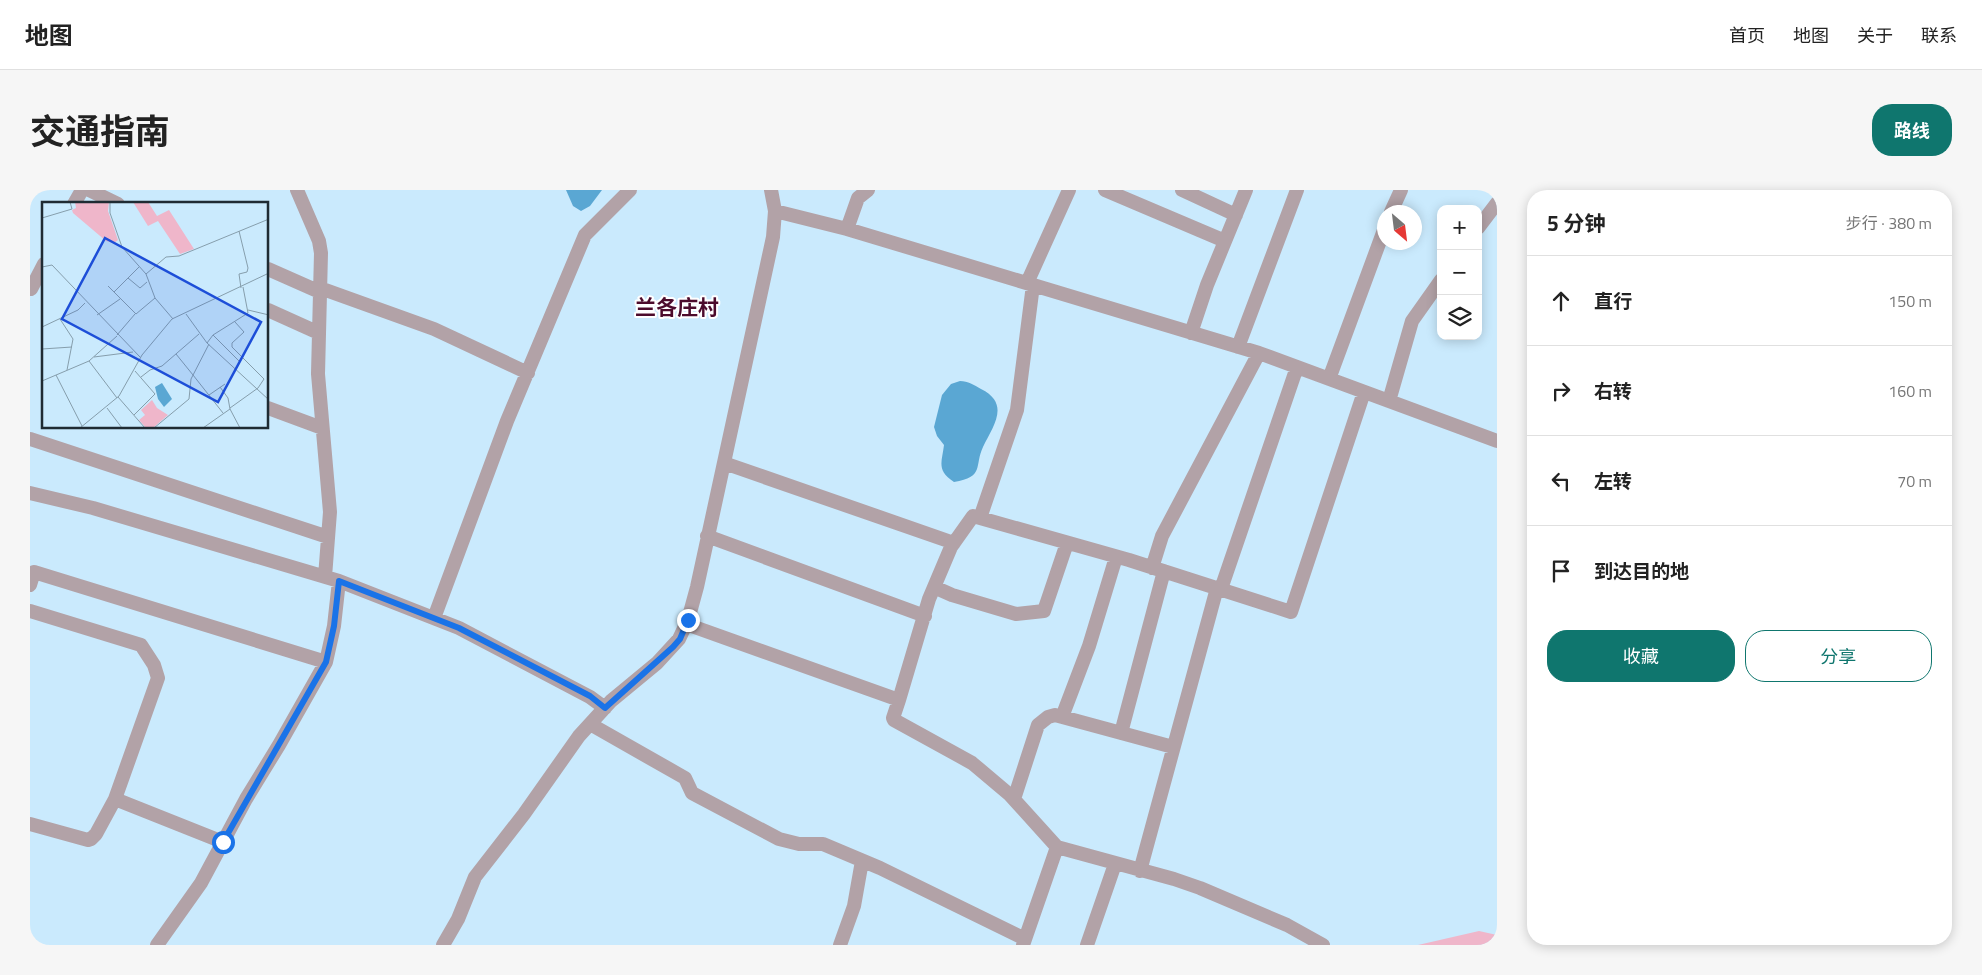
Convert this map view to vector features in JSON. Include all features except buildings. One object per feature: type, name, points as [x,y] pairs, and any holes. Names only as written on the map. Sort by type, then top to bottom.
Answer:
[{"type":"street","points":[[75,202],[82,190]]},
{"type":"street","points":[[89,190],[114,202]]},
{"type":"street","points":[[297,190],[319,241],[321,253],[318,374],[330,512],[325,577]]},
{"type":"street","points":[[434,618],[507,421],[585,235],[630,190]]},
{"type":"street","points":[[443,945],[458,919],[475,877],[524,814],[579,736],[605,708],[680,639],[697,587],[773,237],[776,212],[771,190]]},
{"type":"street","points":[[847,229],[858,198],[868,190]]},
{"type":"street","points":[[980,518],[1017,410],[1030,284],[1069,190]]},
{"type":"street","points":[[1106,190],[1225,241]]},
{"type":"street","points":[[1182,190],[1236,215]]},
{"type":"street","points":[[1191,333],[1207,284],[1246,190]]},
{"type":"street","points":[[1238,346],[1297,190]]},
{"type":"street","points":[[1394,205],[1401,190]]},
{"type":"street","points":[[1482,223],[1497,204]]},
{"type":"street","points":[[776,212],[847,229],[1238,346],[1497,441]]},
{"type":"street","points":[[1329,379],[1377,249]]},
{"type":"street","points":[[42,268],[30,289],[42,294]]},
{"type":"street","points":[[269,270],[320,290],[434,328],[528,373]]},
{"type":"street","points":[[1389,401],[1412,322],[1437,286]]},
{"type":"street","points":[[269,310],[319,333]]},
{"type":"street","points":[[1121,733],[1158,570],[1162,536],[1259,353]]},
{"type":"street","points":[[1140,871],[1173,747],[1219,589],[1297,367]]},
{"type":"street","points":[[1323,945],[1287,925],[1200,888],[1057,847],[1014,799],[972,763],[893,718],[934,588],[954,543],[973,516],[1116,557],[1291,612],[1364,392]]},
{"type":"street","points":[[269,408],[322,428]]},
{"type":"street","points":[[30,439],[328,537]]},
{"type":"street","points":[[724,463],[954,543]]},
{"type":"street","points":[[30,493],[93,508],[339,581],[468,632],[590,696],[605,708]]},
{"type":"street","points":[[707,536],[924,616]]},
{"type":"street","points":[[934,588],[1016,614],[1044,611],[1067,543]]},
{"type":"street","points":[[1062,717],[1089,646],[1116,557]]},
{"type":"street","points":[[30,585],[34,572],[326,662]]},
{"type":"street","points":[[157,945],[201,884],[326,662],[334,626],[339,581]]},
{"type":"street","points":[[30,611],[141,645],[154,665],[158,678],[115,799],[91,840],[30,824]]},
{"type":"street","points":[[686,624],[899,700]]},
{"type":"street","points":[[1014,799],[1038,725],[1048,717],[1055,715],[1173,747]]},
{"type":"street","points":[[590,724],[685,778],[692,793],[779,839],[799,844],[823,844],[862,860],[1024,942],[1057,847]]},
{"type":"street","points":[[115,799],[223,842]]},
{"type":"street","points":[[840,945],[854,906],[862,860]]},
{"type":"street","points":[[1087,945],[1115,864]]},
{"type":"shaded area","points":[[1479,931],[1497,935],[1497,945],[1418,945]]},
{"type":"water","points":[[566,190],[602,190],[590,206],[581,211],[573,206]]},
{"type":"water","points":[[960,381],[971,384],[990,395],[995,401],[997,416],[980,454],[977,470],[970,477],[954,482],[942,470],[944,445],[937,436],[934,427],[942,395],[951,384]]},
{"type":"district","name":"兰各庄村","points":[[677,307]]},
{"type":"route","points":[[223,842],[326,662],[334,626],[339,581],[459,628],[590,696],[605,708],[673,647],[680,639],[688,620]]}]
